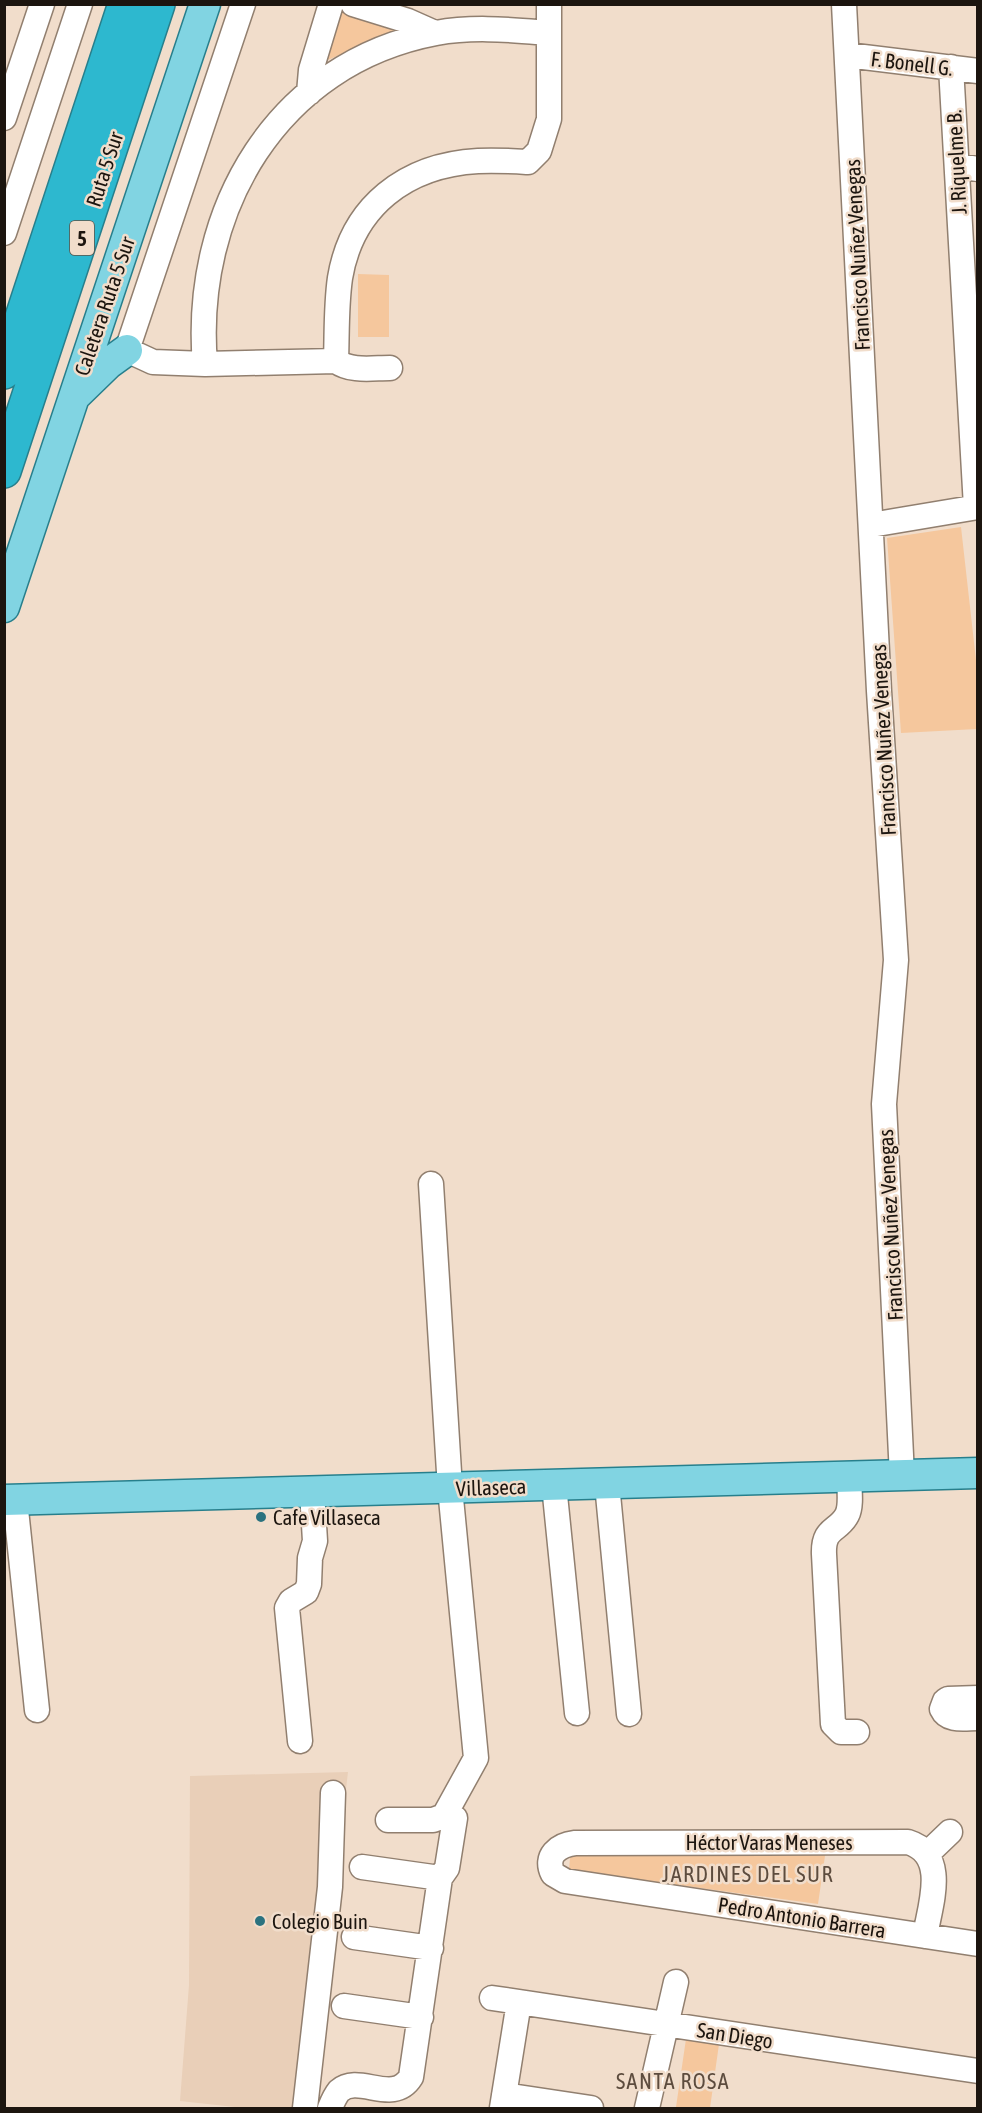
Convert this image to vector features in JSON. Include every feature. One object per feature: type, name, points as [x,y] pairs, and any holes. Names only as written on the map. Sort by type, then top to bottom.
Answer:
[{"type":"highway","name":"Ruta 5 Sur","points":[[4,372],[125,4]]},
{"type":"highway","name":"Ruta 5 Sur","points":[[4,471],[158,4]]},
{"type":"main road","name":"Caletera Ruta 5 Sur","points":[[4,607],[205,4]]},
{"type":"main road","points":[[73,398],[109,363],[127,350]]},
{"type":"main road","name":"Villaseca","points":[[8,1501],[978,1473]]},
{"type":"street","points":[[4,118],[42,4]]},
{"type":"street","points":[[4,233],[80,4]]},
{"type":"street","points":[[243,4],[127,350],[153,362],[205,364],[336,361],[354,368],[390,368]]},
{"type":"street","points":[[309,93],[311,70],[331,4]]},
{"type":"street","points":[[353,4],[408,21],[435,33]]},
{"type":"street","points":[[336,361],[338,295],[345,259],[350,242],[371,207],[394,187],[424,172],[477,161],[528,162],[539,151],[549,119],[549,4]]},
{"type":"street","name":"Francisco Nuñez Venegas","points":[[844,4],[879,691],[896,960],[884,1104],[902,1476]]},
{"type":"street","points":[[205,364],[203,346],[207,280],[213,248],[233,191],[256,150],[276,124],[327,78],[368,55],[390,46],[435,33],[492,29],[549,33]]},
{"type":"street","name":"F. Bonell G.","points":[[847,55],[978,71]]},
{"type":"street","name":"J. Riquelme B.","points":[[951,67],[967,168],[977,507]]},
{"type":"street","points":[[871,525],[977,507]]},
{"type":"street","points":[[388,1820],[433,1820],[444,1816],[476,1758],[450,1488],[431,1184]]},
{"type":"street","points":[[849,1477],[849,1510],[844,1519],[829,1533],[824,1546],[824,1554],[832,1720],[838,1730],[857,1732]]},
{"type":"street","points":[[607,1484],[629,1714]]},
{"type":"street","points":[[554,1485],[577,1713]]},
{"type":"street","points":[[300,1741],[287,1608],[291,1601],[306,1592],[309,1584],[310,1558],[315,1541],[312,1492]]},
{"type":"street","points":[[8,1501],[32,1709]]},
{"type":"street","points":[[978,1698],[948,1699],[942,1709],[945,1715],[952,1718],[978,1718]]},
{"type":"street","points":[[305,2109],[330,1887],[333,1793]]},
{"type":"street","points":[[330,2109],[338,2093],[348,2086],[394,2090],[408,2082],[413,2072],[440,1878],[447,1868],[455,1818]]},
{"type":"street","points":[[925,1936],[934,1873],[927,1854],[950,1832]]},
{"type":"street","name":"Héctor Varas Meneses","points":[[556,1878],[550,1864],[553,1854],[561,1846],[575,1843],[901,1842],[915,1845],[927,1854]]},
{"type":"street","points":[[362,1868],[440,1878]]},
{"type":"street","name":"Pedro Antonio Barrera","points":[[556,1878],[978,1944]]},
{"type":"street","points":[[354,1937],[431,1948]]},
{"type":"street","points":[[647,2109],[675,1982]]},
{"type":"street","name":"San Diego","points":[[492,1998],[978,2072]]},
{"type":"street","points":[[519,2002],[503,2102],[591,2109]]},
{"type":"street","points":[[344,2006],[421,2017]]},
{"type":"shaded area","points":[[335,8],[402,29],[318,64]]},
{"type":"shaded area","points":[[358,274],[389,275],[389,337],[358,337]]},
{"type":"shaded area","points":[[961,527],[977,669],[977,729],[901,733],[887,538]]},
{"type":"shaded area","name":"Colegio Buin","points":[[348,1772],[310,2095],[314,2108],[244,2108],[180,2101],[189,1985],[190,1776]]},
{"type":"shaded area","points":[[581,1848],[826,1849],[818,1904],[569,1870],[570,1858]]},
{"type":"shaded area","points":[[686,2039],[719,2044],[710,2108],[676,2107]]},
{"type":"place","name":"Cafe Villaseca","points":[[261,1517]]},
{"type":"place","name":"Colegio Buin","points":[[260,1921]]},
{"type":"district","name":"JARDINES DEL SUR","points":[[748,1874]]},
{"type":"district","name":"SANTA ROSA","points":[[673,2081]]}]
